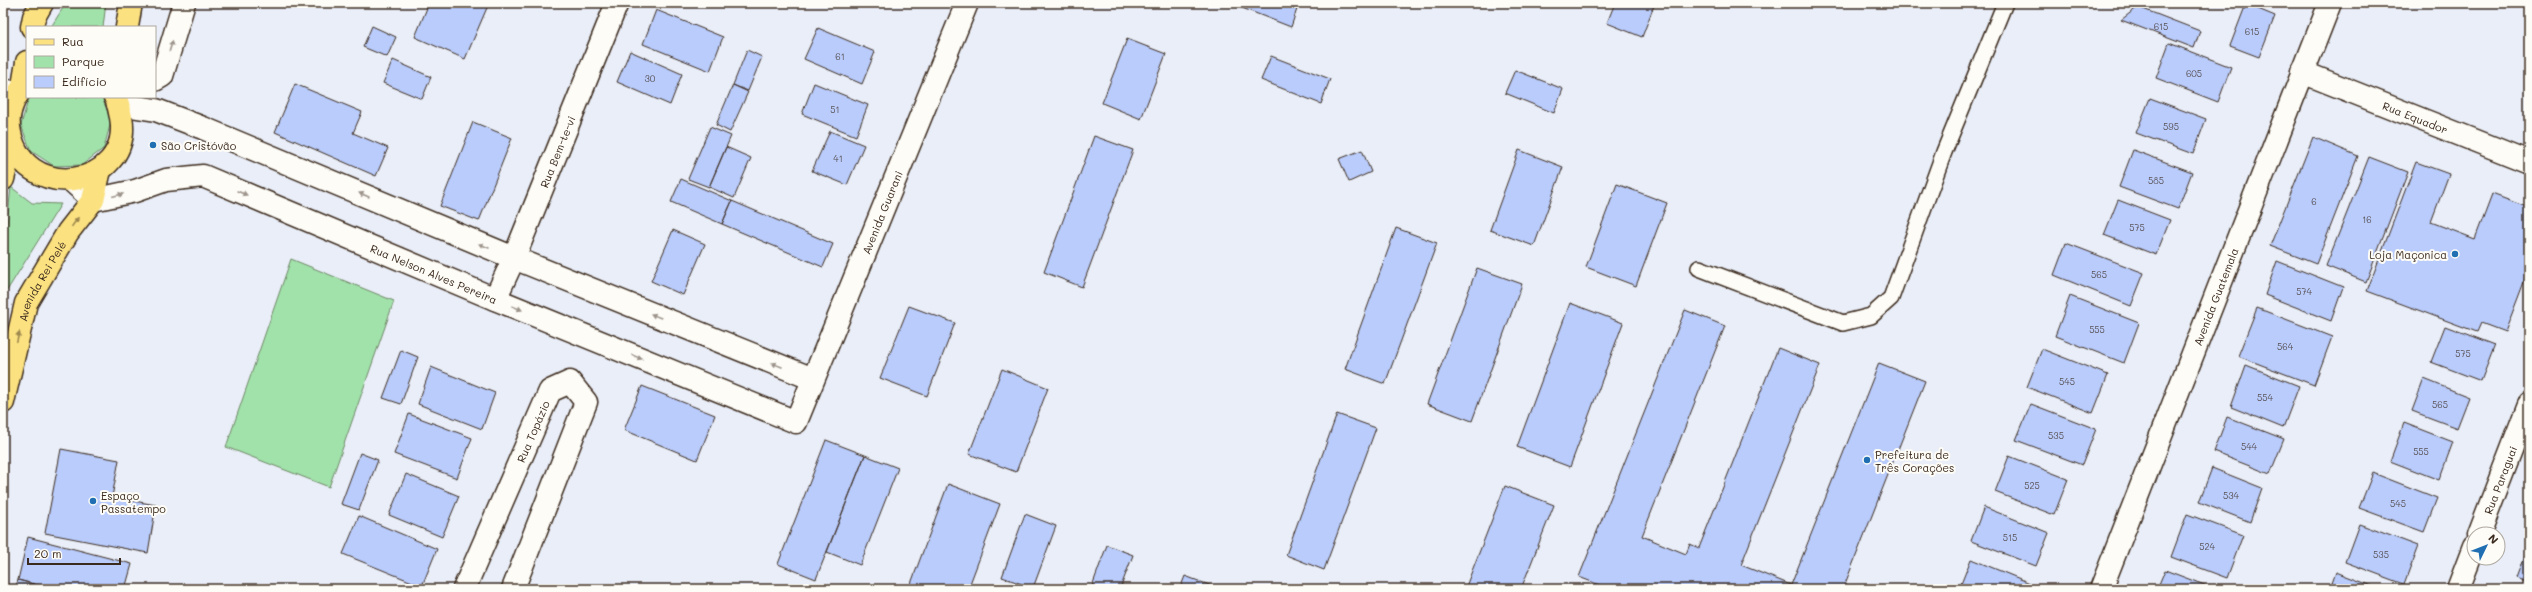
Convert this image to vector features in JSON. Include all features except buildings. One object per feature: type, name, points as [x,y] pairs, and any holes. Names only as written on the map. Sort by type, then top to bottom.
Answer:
[{"type":"main road","points":[[32,26],[34,17],[42,3]]},
{"type":"main road","points":[[127,26],[130,3]]},
{"type":"main road","name":"Avenida Rei Pelé","points":[[3,179],[9,142],[11,108],[26,65]]},
{"type":"main road","name":"Avenida Rei Pelé","points":[[9,142],[22,161],[36,173],[54,180],[72,181],[100,170],[116,152],[123,128],[118,99]]},
{"type":"main road","name":"Avenida Rei Pelé","points":[[3,402],[26,303],[68,232],[93,200],[100,170]]},
{"type":"street","points":[[156,79],[162,76],[184,3]]},
{"type":"street","name":"Rua Bem-te-vi","points":[[495,299],[514,258],[617,3]]},
{"type":"street","name":"Avenida Guarani","points":[[796,422],[968,3]]},
{"type":"street","name":"Avenida Guatemala","points":[[2101,589],[2330,3]]},
{"type":"street","name":"Rua Equador","points":[[2302,72],[2529,162]]},
{"type":"street","points":[[118,99],[156,110],[203,128],[514,258],[813,379]]},
{"type":"street","name":"Rua Nelson Alves Pereira","points":[[93,200],[135,191],[166,180],[203,176],[495,299],[796,422]]},
{"type":"street","points":[[72,181],[93,200]]},
{"type":"street","name":"Rua Topázio","points":[[464,589],[550,391],[570,382],[586,402],[513,589]]},
{"type":"street","name":"Rua Paraguai","points":[[2482,526],[2529,404]]},
{"type":"street","points":[[2458,589],[2467,566]]},
{"type":"lane","points":[[1699,268],[1843,323],[1871,316],[1891,298],[1944,152],[2005,3]]},
{"type":"green space","points":[[66,3],[106,3],[103,26],[52,26]]},
{"type":"green space","points":[[29,98],[102,98],[111,121],[104,148],[82,165],[54,166],[31,151],[21,125]]},
{"type":"green space","points":[[11,187],[32,203],[61,204],[3,297],[3,263]]},
{"type":"green space","points":[[291,259],[394,301],[329,487],[226,447]]},
{"type":"place","name":"São Cristóvão","points":[[153,145]]},
{"type":"place","name":"Loja Maçonica","points":[[2455,254]]},
{"type":"place","name":"Prefeitura de Três Corações","points":[[1867,460]]},
{"type":"place","name":"Espaço Passatempo","points":[[93,501]]}]
